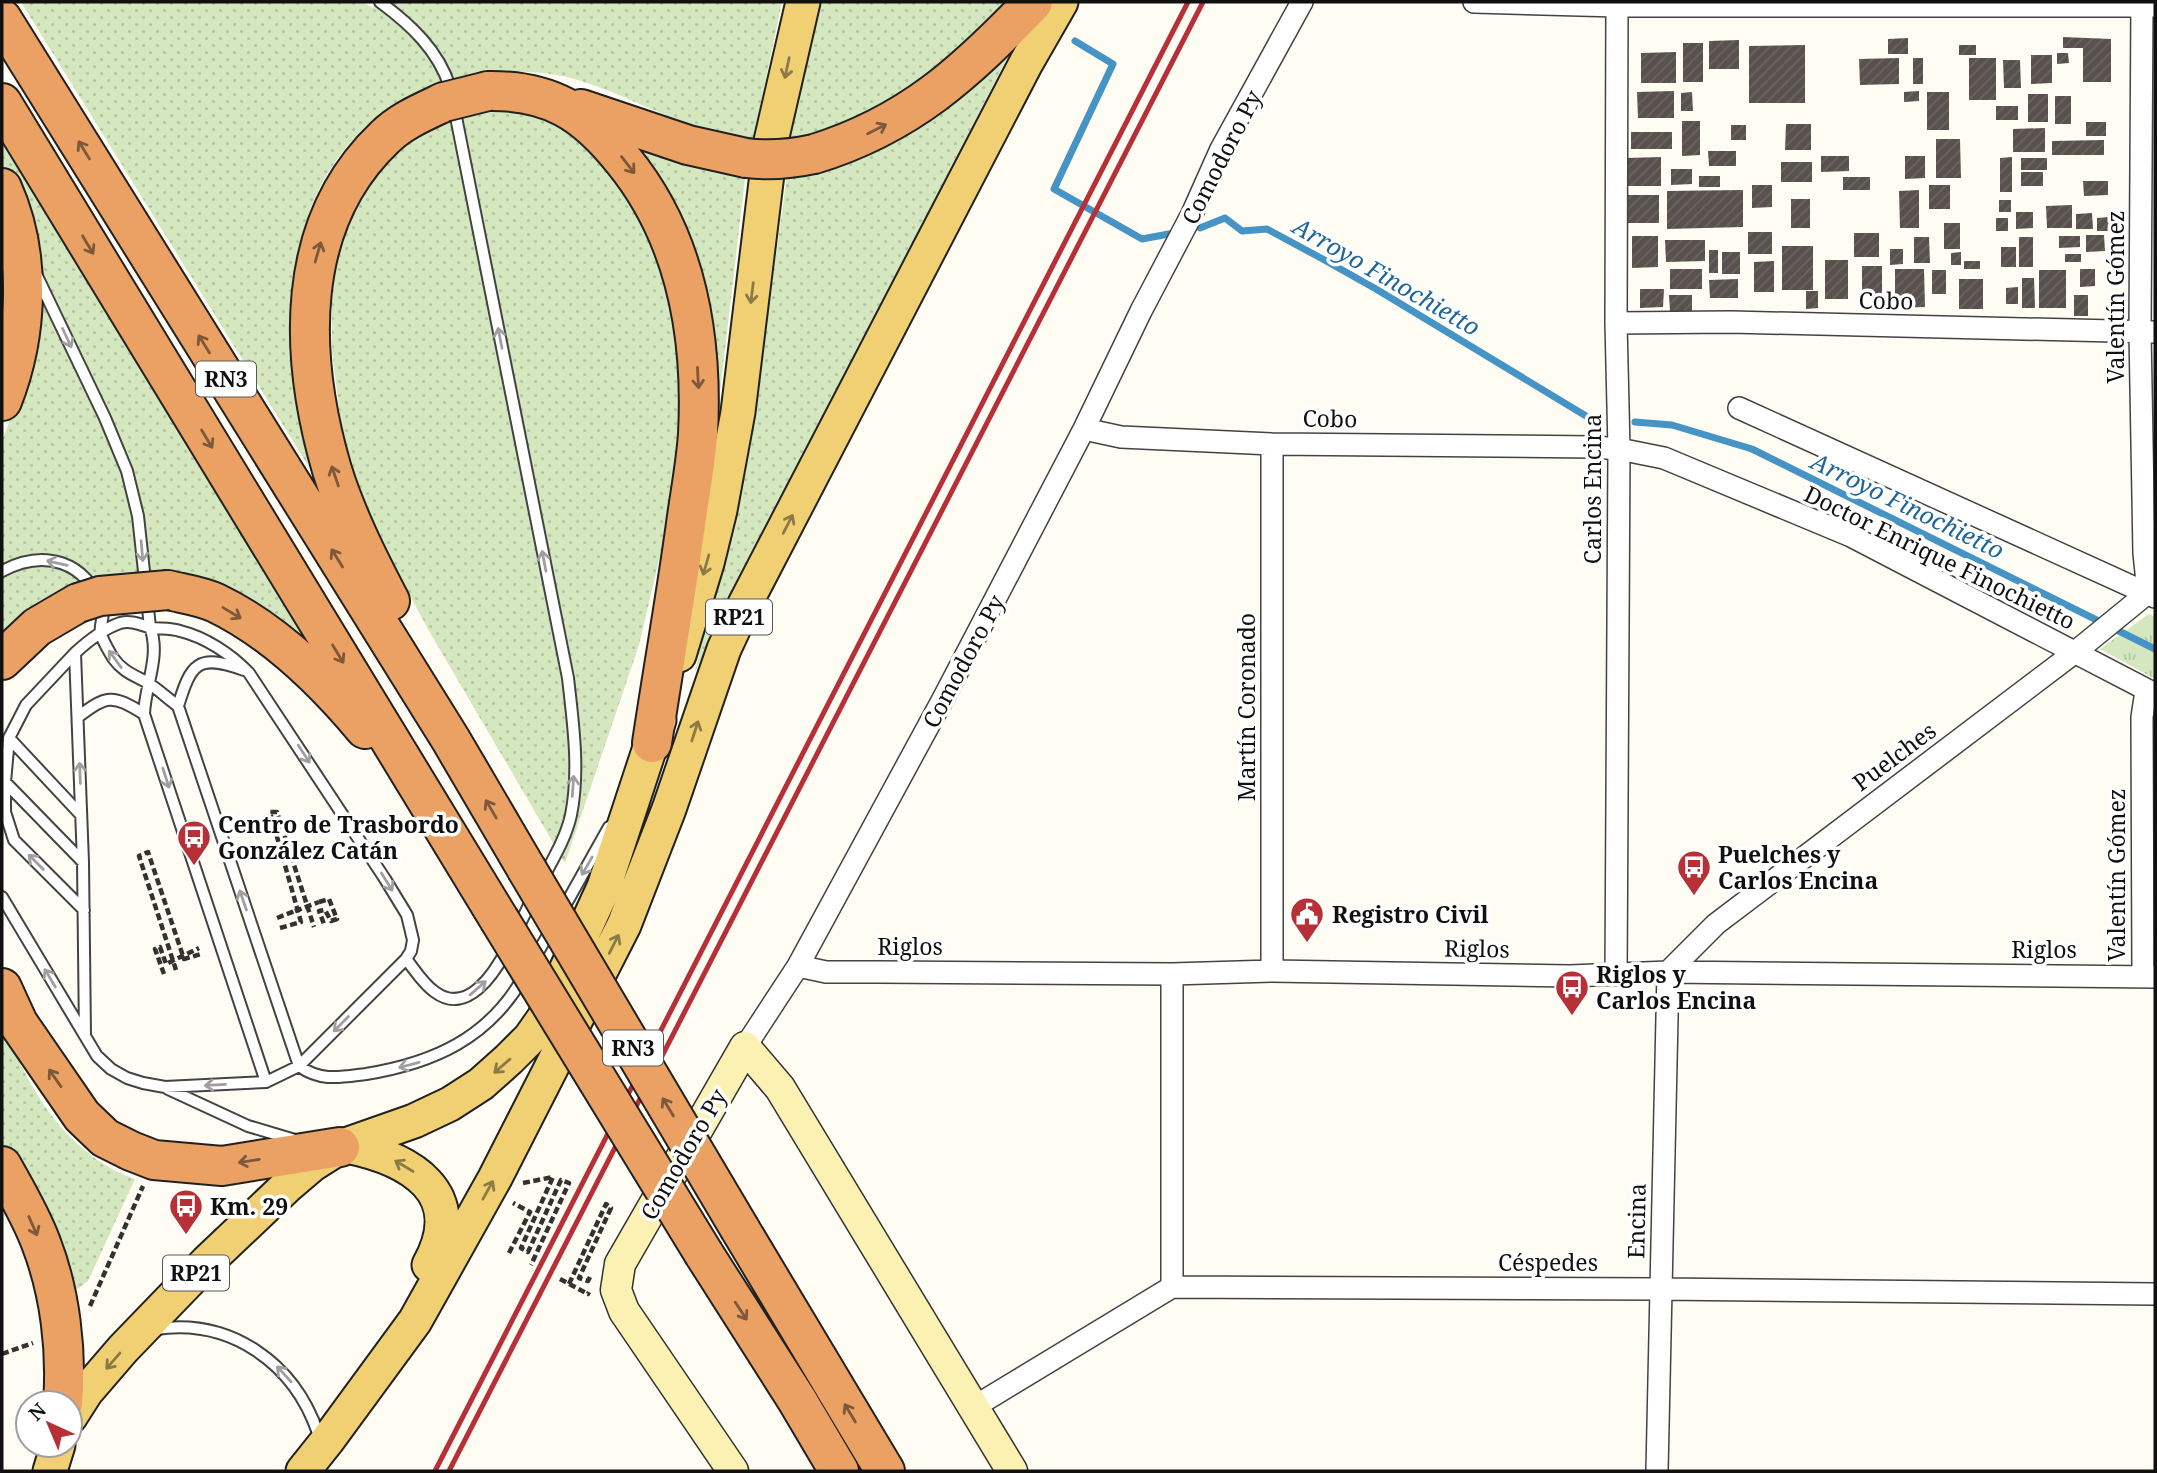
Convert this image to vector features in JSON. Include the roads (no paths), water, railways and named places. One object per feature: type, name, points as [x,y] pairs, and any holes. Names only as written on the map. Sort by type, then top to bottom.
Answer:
[{"type":"highway","points":[[451,740],[396,613],[350,517],[332,471],[316,394],[310,305],[314,264],[325,226],[342,192],[362,163],[386,136],[415,115],[444,102],[488,91],[511,91],[541,96],[688,145],[746,158],[793,159],[814,154],[847,144],[915,108],[950,82],[1033,2]]},
{"type":"highway","name":"RN3","points":[[2,19],[451,740],[885,1471]]},
{"type":"highway","name":"RN3","points":[[2,103],[839,1471]]},
{"type":"highway","points":[[562,104],[587,122],[613,147],[655,207],[683,274],[692,313],[699,392],[698,437],[681,559],[648,754]]},
{"type":"highway","points":[[2,188],[17,232],[23,269],[19,337],[2,401]]},
{"type":"highway","points":[[2,660],[37,627],[78,603],[100,596],[168,590],[215,603],[290,651],[355,716],[436,814]]},
{"type":"highway","points":[[2,988],[18,1023],[82,1116],[105,1138],[131,1151],[154,1160],[222,1166],[344,1146]]},
{"type":"highway","points":[[2,1166],[42,1244],[54,1285],[62,1332],[63,1389]]},
{"type":"main road","name":"RP21","points":[[84,1397],[142,1331],[247,1222],[304,1172],[344,1146],[414,1121],[450,1104],[481,1084],[509,1059],[530,1038],[544,1018],[604,887],[707,563],[738,412],[771,141],[803,2]]},
{"type":"main road","name":"RP21","points":[[301,1471],[335,1430],[415,1321],[488,1191],[624,925],[669,810],[724,649],[745,604],[1026,63],[1061,2]]},
{"type":"main road","points":[[301,1471],[318,1433],[403,1312],[439,1248],[442,1236],[442,1207],[425,1180],[391,1158],[344,1146]]},
{"type":"street","name":"Comodoro Py","points":[[726,1469],[624,1311],[616,1290],[620,1264],[745,1047],[798,966],[943,699],[1084,429],[1192,214],[1221,149],[1302,2]]},
{"type":"street","points":[[1474,2],[2146,5]]},
{"type":"street","name":"Carlos Encina","points":[[1616,975],[1619,449],[1616,323],[1617,4]]},
{"type":"street","name":"Valentín Gómez","points":[[2146,5],[2148,332],[2144,554],[2153,592]]},
{"type":"street","name":"Cobo","points":[[1616,323],[1731,322],[2148,332]]},
{"type":"street","points":[[1739,408],[2153,592]]},
{"type":"street","name":"Cobo","points":[[1084,429],[1121,437],[1272,444],[1619,449]]},
{"type":"street","name":"Martín Coronado","points":[[1272,444],[1272,971]]},
{"type":"street","name":"Doctor Enrique Finochietto","points":[[1619,449],[1664,458],[1851,536],[2151,692]]},
{"type":"street","name":"Puelches","points":[[1668,972],[1716,923],[2074,653],[2124,611],[2153,592]]},
{"type":"street","name":"Valentín Gómez","points":[[2149,976],[2142,717],[2151,692]]},
{"type":"street","name":"Riglos","points":[[798,966],[826,972],[1172,974],[1272,971],[1616,975],[1668,972],[2149,976]]},
{"type":"street","name":"Encina","points":[[1657,1471],[1668,972]]},
{"type":"street","points":[[974,1407],[1172,1287],[1172,974]]},
{"type":"street","points":[[745,1047],[780,1087],[1012,1471]]},
{"type":"street","name":"Céspedes","points":[[1172,1287],[2155,1294]]},
{"type":"lane","points":[[380,2],[425,41],[438,58],[450,87],[568,678],[575,752],[570,815],[562,842],[500,964],[487,980],[463,999],[450,999],[436,994],[423,982],[406,958]]},
{"type":"lane","points":[[17,232],[105,418],[127,471],[138,516],[155,656],[145,691],[144,714],[266,1082]]},
{"type":"lane","points":[[2,571],[22,562],[54,561],[67,564],[88,580],[104,611],[101,633],[108,650],[125,673],[149,683],[178,706],[299,1066],[310,1074],[323,1078],[385,1071],[418,1063],[447,1052],[495,1015],[517,990],[648,754]]},
{"type":"lane","points":[[84,910],[14,840],[5,812],[9,738],[26,705],[52,676],[75,653],[101,633],[121,623],[135,622],[179,631],[207,642],[240,663],[250,673],[407,915],[413,940],[411,951],[406,958],[299,1066],[266,1082],[165,1087]]},
{"type":"lane","points":[[75,653],[83,862],[85,1036]]},
{"type":"lane","points":[[178,706],[187,677],[194,668],[205,663],[217,663],[250,673]]},
{"type":"lane","points":[[78,718],[100,701],[123,701],[144,714]]},
{"type":"lane","points":[[9,738],[81,815]]},
{"type":"lane","points":[[5,782],[83,862]]},
{"type":"lane","points":[[2,897],[97,1056],[111,1069],[127,1078],[165,1087],[257,1129],[307,1143],[344,1146]]},
{"type":"lane","points":[[142,1331],[187,1326],[205,1329],[247,1345],[287,1375],[303,1397],[318,1433]]},
{"type":"waterway","name":"Arroyo Finochietto","points":[[1075,41],[1113,64],[1054,189],[1142,239],[1174,233]]},
{"type":"waterway","name":"Arroyo Finochietto","points":[[1200,228],[1225,218],[1242,231],[1267,229],[1376,289],[1586,416]]},
{"type":"waterway","name":"Arroyo Finochietto","points":[[1635,422],[1672,425],[1752,449],[2155,649]]},
{"type":"railway","points":[[435,1471],[1188,2]]},
{"type":"railway","points":[[449,1471],[1203,2]]},
{"type":"place","name":"Centro de Trasbordo González Catán","points":[[194,867]]},
{"type":"place","name":"Puelches y Carlos Encina","points":[[1694,897]]},
{"type":"place","name":"Registro Civil","points":[[1307,944]]},
{"type":"place","name":"Riglos y Carlos Encina","points":[[1572,1017]]},
{"type":"place","name":"Km. 29","points":[[186,1236]]}]
